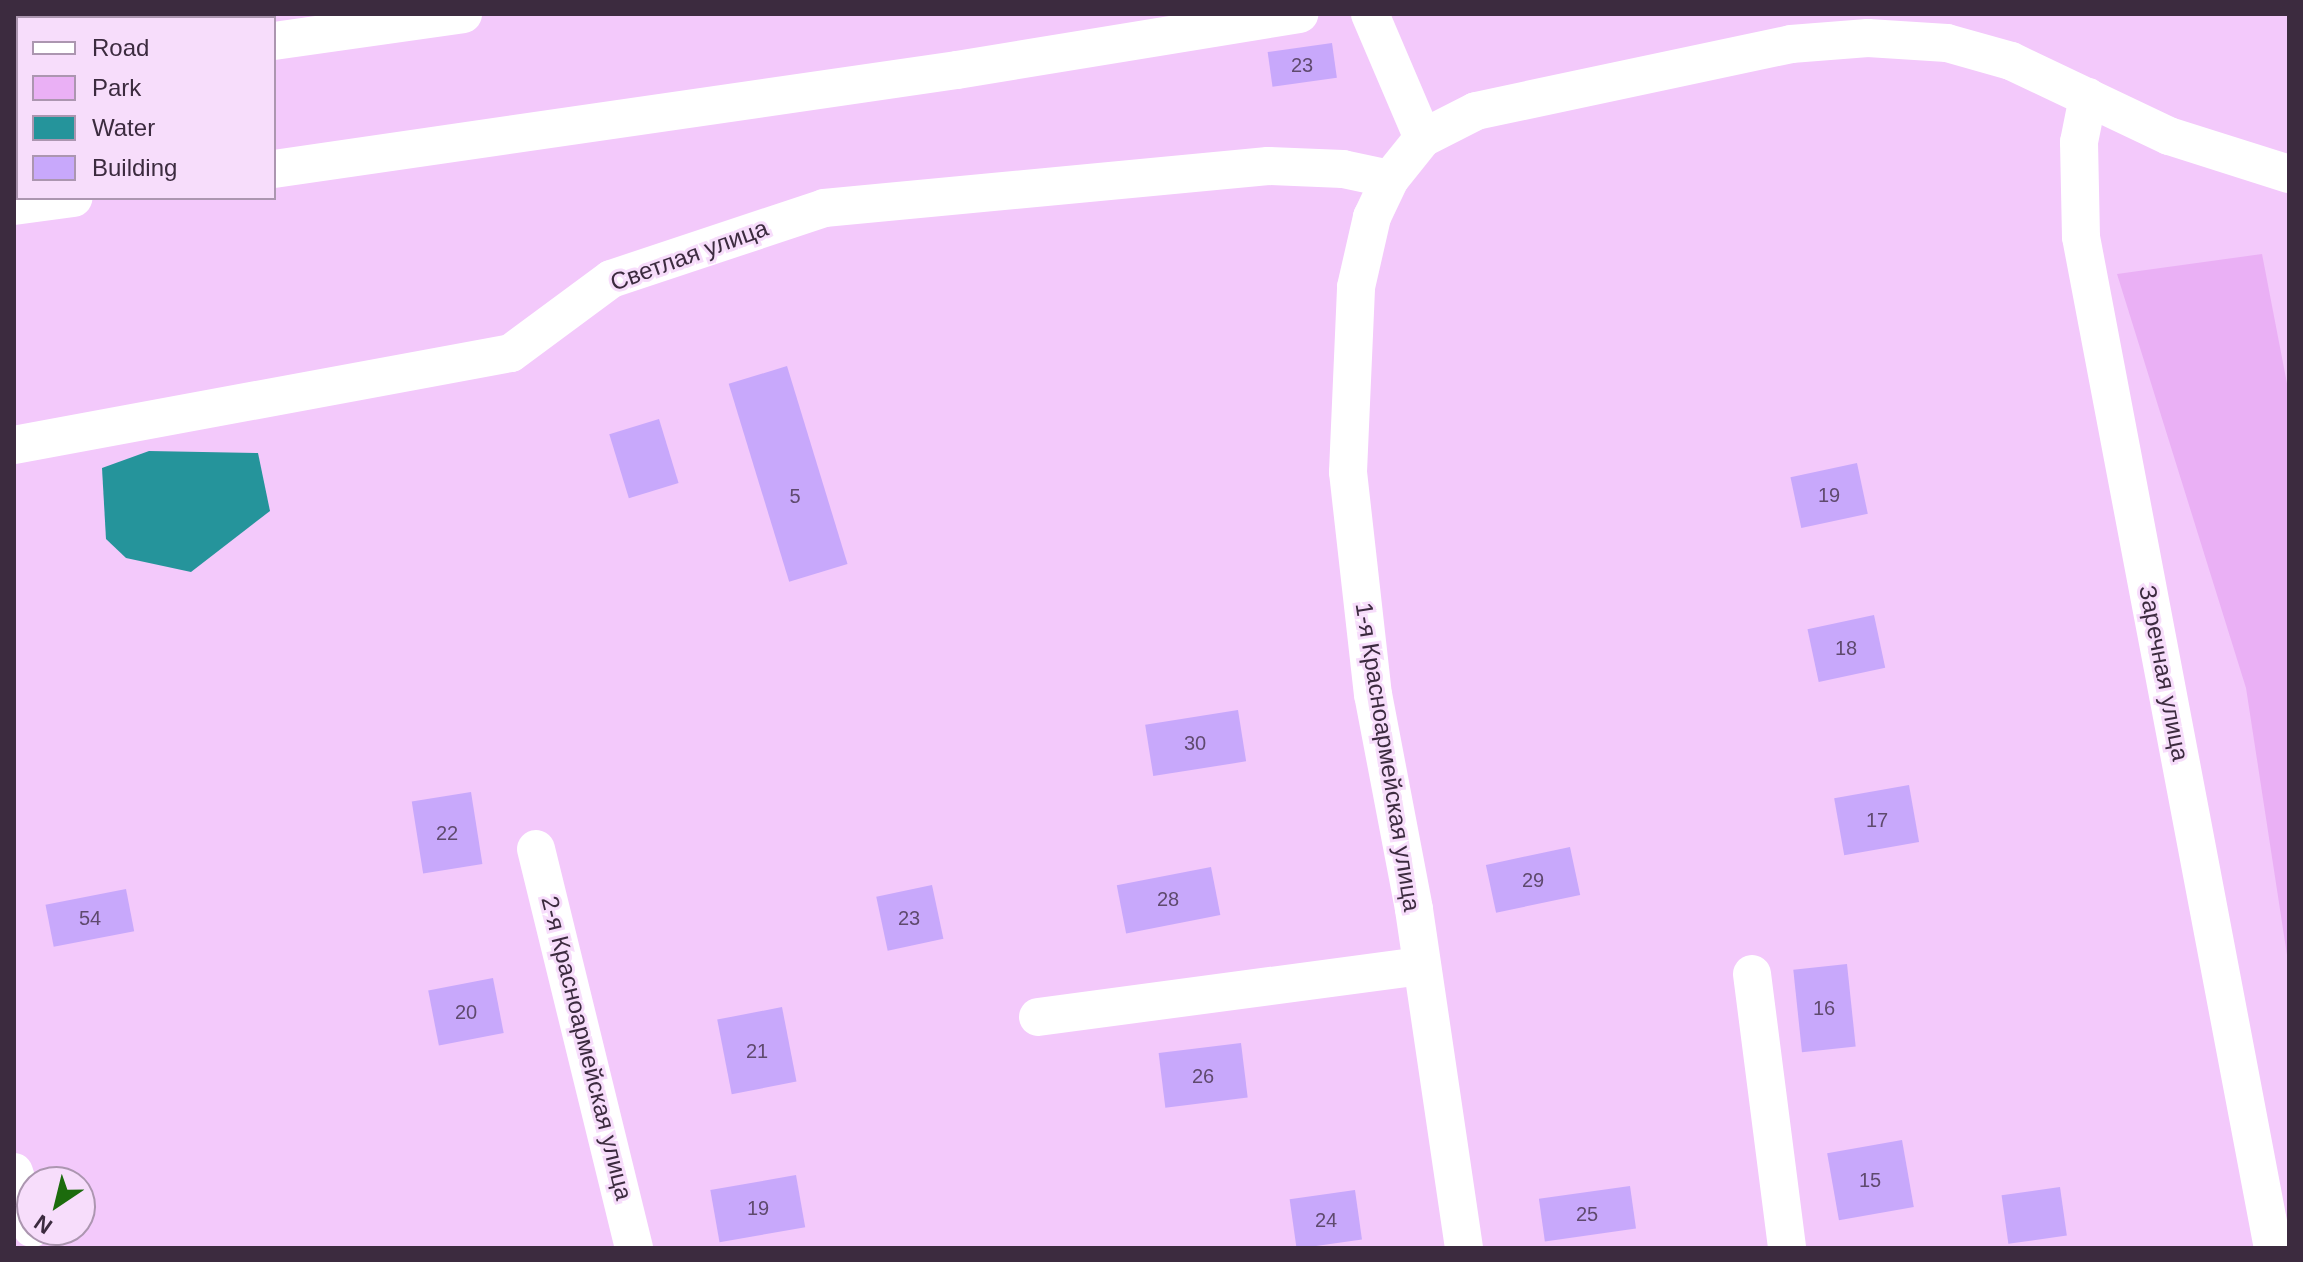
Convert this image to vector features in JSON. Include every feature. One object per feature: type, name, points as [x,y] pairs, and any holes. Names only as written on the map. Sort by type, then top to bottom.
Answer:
[{"type":"street","points":[[276,41],[463,14]]},
{"type":"street","points":[[276,169],[1175,24],[1299,14]]},
{"type":"street","points":[[1370,14],[1423,138],[1476,111],[1791,44],[1964,31],[2011,61],[2169,136],[2286,169]]},
{"type":"street","name":"Заречная улица","points":[[2088,97],[2079,142],[2081,237],[2273,1248]]},
{"type":"street","name":"1-я Красноармейская улица","points":[[1423,138],[1390,179],[1372,217],[1356,287],[1348,472],[1373,695],[1422,966],[1464,1248]]},
{"type":"street","name":"Светлая улица","points":[[14,445],[511,353],[611,279],[824,208],[1268,166],[1343,169],[1390,179]]},
{"type":"street","points":[[14,206],[58,200]]},
{"type":"street","name":"2-я Красноармейская улица","points":[[536,849],[634,1248]]},
{"type":"street","points":[[1038,1017],[1422,966]]},
{"type":"street","points":[[1752,974],[1787,1248]]},
{"type":"green space","points":[[2262,254],[2289,394],[2289,968],[2246,688],[2117,274]]},
{"type":"water","points":[[149,451],[258,453],[270,511],[191,572],[126,558],[106,539],[102,468]]},
{"type":"building","points":[[1332,43],[1337,78],[1273,87],[1268,52]]},
{"type":"building","points":[[787,366],[848,564],[789,582],[729,384]]},
{"type":"building","points":[[659,419],[679,483],[629,498],[609,434]]},
{"type":"building","points":[[1857,463],[1868,514],[1801,528],[1790,477]]},
{"type":"building","points":[[1874,615],[1885,668],[1819,682],[1807,629]]},
{"type":"building","points":[[1238,710],[1246,761],[1153,776],[1145,725]]},
{"type":"building","points":[[1909,785],[1919,842],[1844,855],[1834,798]]},
{"type":"building","points":[[471,792],[482,864],[423,873],[412,801]]},
{"type":"building","points":[[1570,847],[1580,895],[1496,913],[1486,865]]},
{"type":"building","points":[[1211,867],[1220,915],[1126,933],[1117,885]]},
{"type":"building","points":[[932,885],[943,939],[888,951],[876,897]]},
{"type":"building","points":[[126,889],[134,931],[54,947],[46,905]]},
{"type":"building","points":[[1847,964],[1856,1047],[1802,1052],[1793,970]]},
{"type":"building","points":[[493,978],[504,1033],[439,1046],[428,991]]},
{"type":"building","points":[[782,1007],[797,1082],[732,1094],[717,1020]]},
{"type":"building","points":[[1241,1043],[1248,1098],[1165,1108],[1159,1053]]},
{"type":"building","points":[[1902,1140],[1914,1207],[1839,1220],[1827,1153]]},
{"type":"building","points":[[796,1175],[805,1227],[720,1242],[710,1190]]},
{"type":"building","points":[[1630,1186],[1636,1229],[1545,1241],[1539,1199]]},
{"type":"building","points":[[2060,1187],[2067,1236],[2008,1244],[2002,1195]]},
{"type":"building","points":[[1355,1190],[1362,1240],[1297,1248],[1290,1199]]}]
